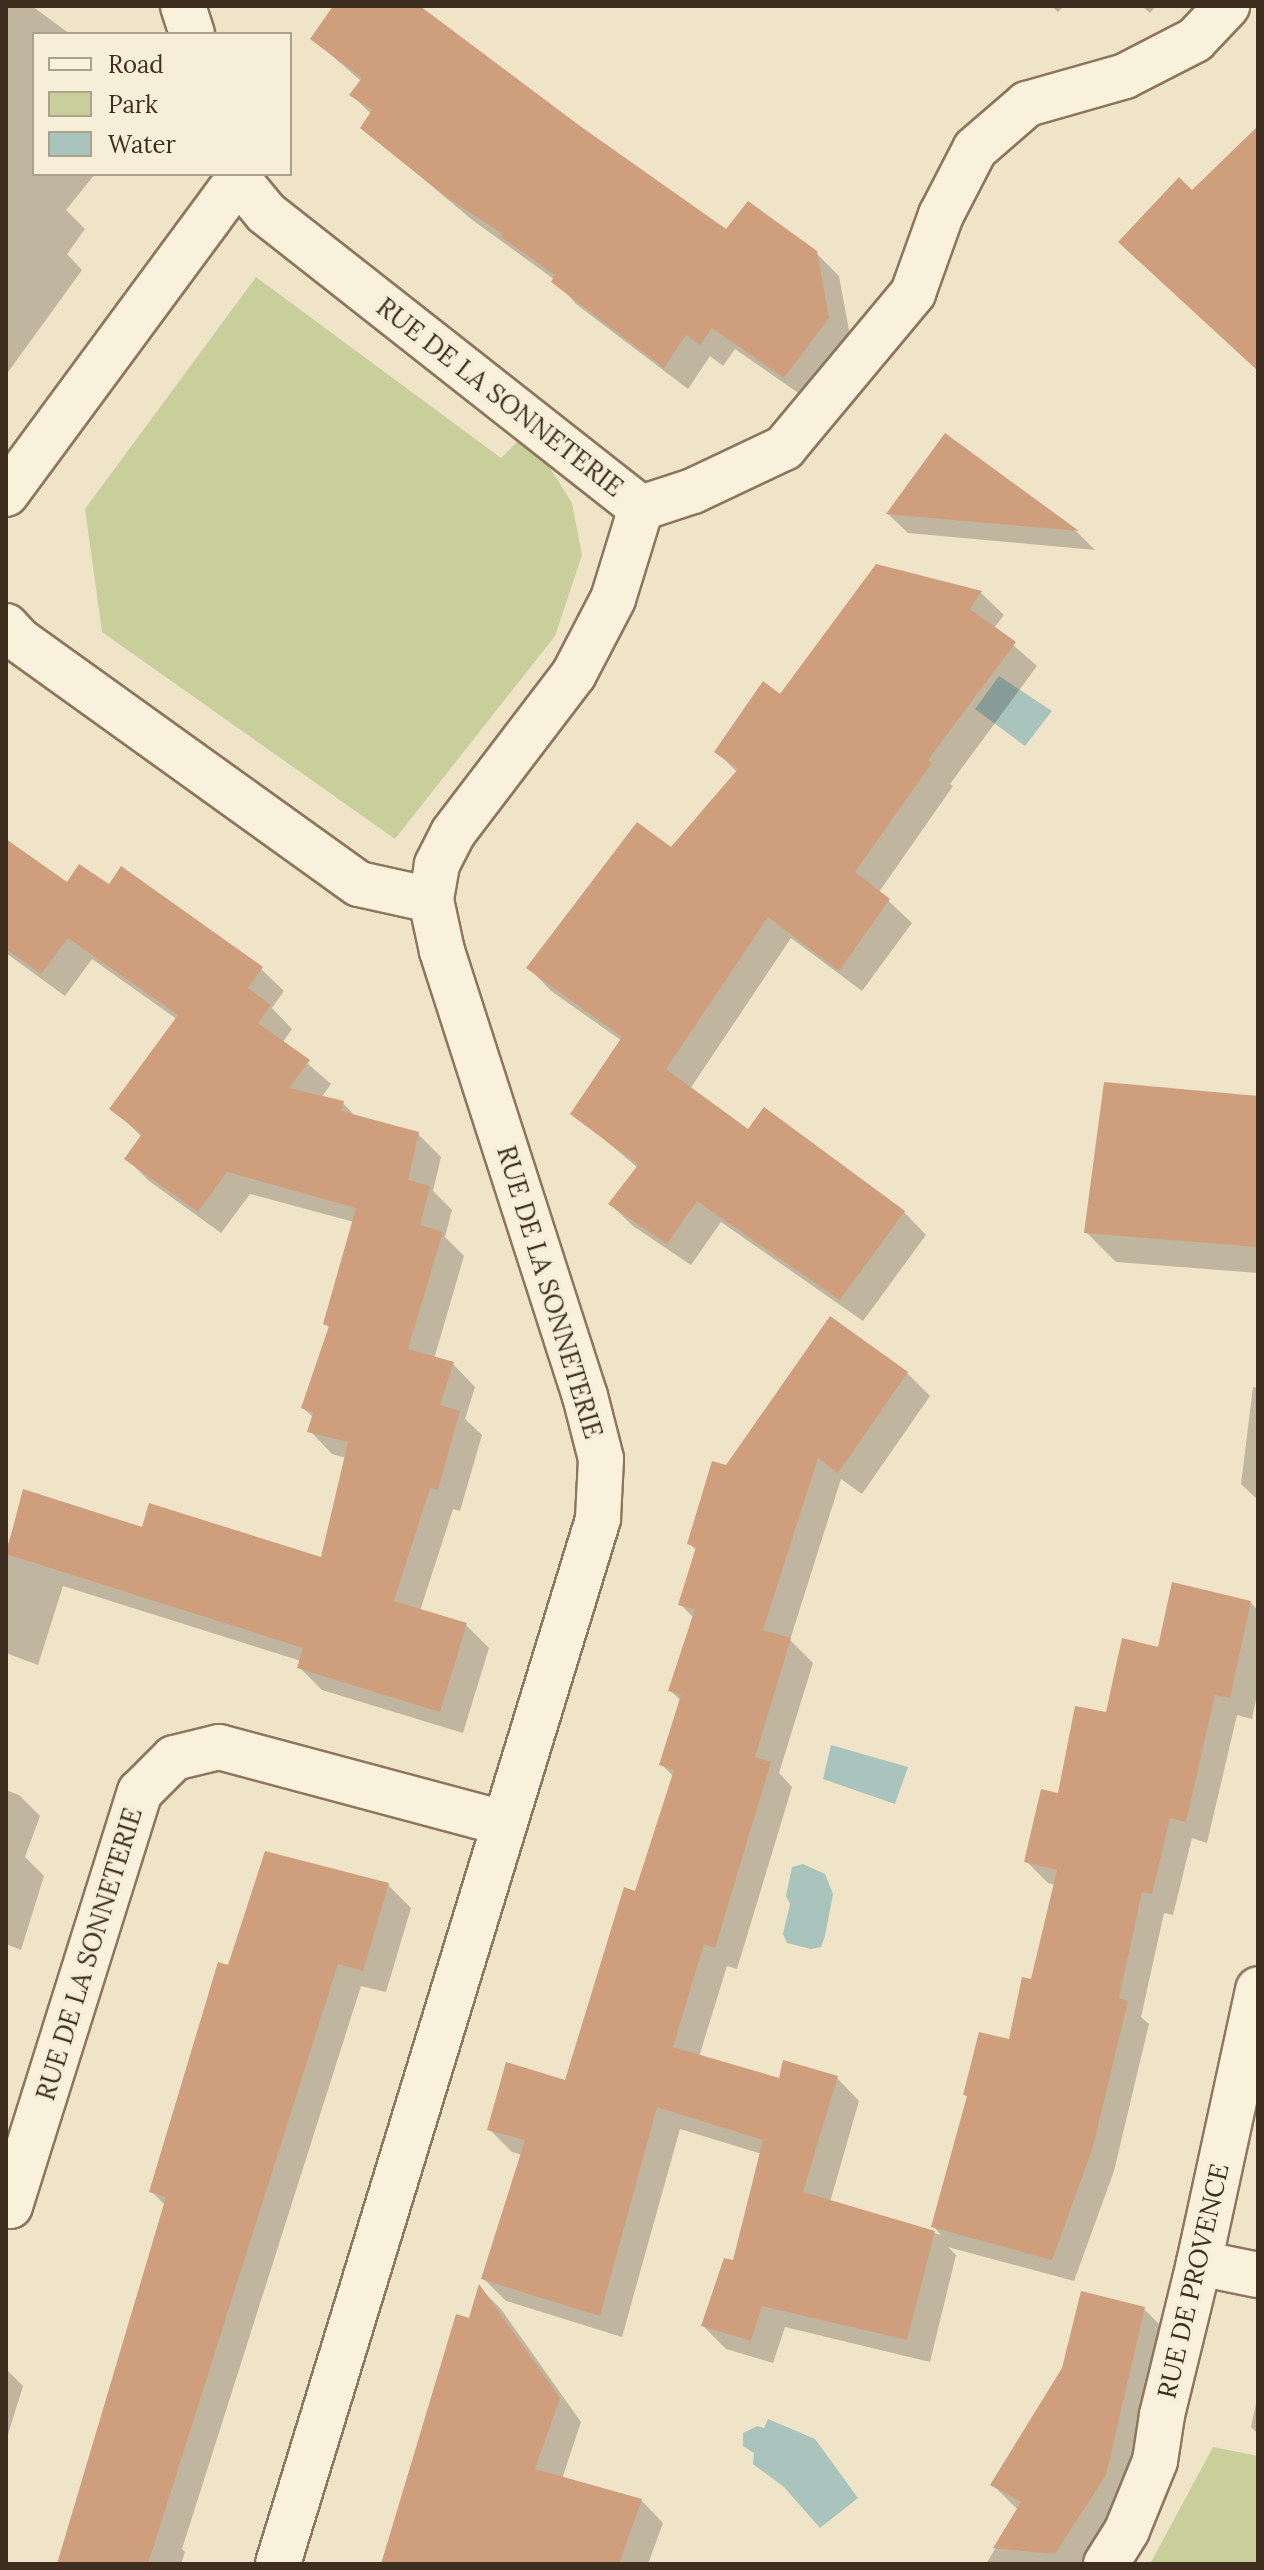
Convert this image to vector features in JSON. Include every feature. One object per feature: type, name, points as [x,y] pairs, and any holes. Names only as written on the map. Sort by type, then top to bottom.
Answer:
[{"type":"street","points":[[183,6],[191,32]]},
{"type":"street","points":[[641,508],[693,491],[784,448],[913,293],[941,215],[975,149],[1027,104],[1125,76],[1195,40],[1227,6]]},
{"type":"street","name":"RUE DE LA SONNETERIE","points":[[6,494],[238,176],[266,213],[641,508],[613,599],[574,674],[453,833],[437,865],[431,900],[442,951],[585,1396],[601,1459],[598,1519],[278,2564]]},
{"type":"street","points":[[6,626],[19,640],[359,884],[431,900]]},
{"type":"street","name":"RUE DE LA SONNETERIE","points":[[6,2205],[10,2206],[140,1792],[174,1758],[219,1747],[503,1823]]},
{"type":"street","name":"RUE DE PROVENCE","points":[[1106,2564],[1127,2530],[1155,2461],[1162,2415],[1199,2263],[1258,1989]]},
{"type":"street","points":[[1199,2263],[1258,2275]]},
{"type":"green space","points":[[256,277],[501,458],[520,439],[550,468],[572,503],[582,555],[555,636],[395,839],[102,632],[85,509]]},
{"type":"green space","points":[[1213,2447],[1258,2456],[1258,2564],[1150,2564]]},
{"type":"water","points":[[999,676],[1052,711],[1025,746],[975,709]]},
{"type":"water","points":[[831,1745],[908,1767],[895,1804],[823,1779]]},
{"type":"water","points":[[803,1864],[825,1874],[833,1894],[821,1947],[811,1949],[787,1943],[783,1934],[790,1904],[786,1896],[792,1867]]},
{"type":"water","points":[[768,2419],[815,2439],[858,2498],[820,2528],[784,2487],[753,2464],[754,2453],[743,2446],[743,2433],[757,2426],[764,2428]]},
{"type":"building","points":[[333,6],[420,6],[580,126],[726,229],[748,201],[817,251],[829,318],[784,378],[712,328],[700,345],[686,335],[664,368],[551,282],[555,275],[501,237],[503,234],[446,197],[360,128],[372,110],[349,95],[362,78],[310,39]]},
{"type":"building","points":[[1258,126],[1258,371],[1118,242],[1179,177],[1192,190]]},
{"type":"building","points":[[945,433],[1079,531],[886,514]]},
{"type":"building","points":[[876,564],[982,591],[970,609],[1016,642],[928,760],[932,763],[855,872],[890,899],[839,971],[768,917],[666,1069],[748,1129],[764,1107],[905,1211],[840,1300],[697,1201],[667,1244],[608,1204],[638,1165],[570,1114],[622,1037],[526,968],[637,822],[671,847],[738,769],[714,752],[763,681],[780,694]]},
{"type":"building","points":[[6,839],[67,882],[79,864],[109,884],[121,866],[263,967],[248,988],[271,1005],[258,1023],[310,1060],[289,1088],[344,1101],[341,1111],[419,1132],[408,1180],[430,1186],[420,1225],[443,1232],[408,1349],[454,1362],[440,1405],[460,1411],[438,1490],[430,1488],[394,1601],[467,1623],[440,1712],[297,1668],[303,1648],[6,1554],[23,1489],[142,1527],[149,1503],[321,1557],[348,1442],[307,1432],[313,1413],[301,1408],[329,1326],[323,1324],[356,1208],[227,1172],[198,1212],[124,1159],[142,1134],[109,1109],[178,1015],[68,938],[41,974],[6,949]]},
{"type":"building","points":[[1104,1082],[1258,1096],[1258,1247],[1084,1233]]},
{"type":"building","points":[[830,1316],[908,1372],[838,1473],[818,1458],[763,1630],[791,1638],[755,1757],[771,1762],[715,1948],[704,1944],[673,2047],[779,2078],[783,2060],[838,2076],[803,2192],[935,2231],[907,2340],[762,2306],[751,2341],[701,2326],[724,2258],[733,2260],[763,2140],[657,2107],[600,2316],[481,2279],[525,2140],[487,2130],[506,2062],[565,2080],[624,1887],[635,1891],[674,1770],[659,1765],[681,1695],[668,1691],[695,1609],[678,1605],[696,1547],[687,1544],[712,1461],[726,1465]]},
{"type":"building","points":[[1172,1582],[1251,1601],[1230,1698],[1215,1695],[1186,1822],[1170,1818],[1152,1894],[1142,1892],[1119,1998],[1128,2001],[1093,2147],[1052,2260],[931,2227],[967,2096],[963,2095],[979,2032],[1009,2039],[1022,1977],[1031,1979],[1057,1870],[1024,1862],[1041,1789],[1058,1793],[1075,1706],[1106,1712],[1122,1638],[1158,1647]]},
{"type":"building","points":[[265,1851],[389,1883],[363,1971],[338,1964],[148,2564],[57,2564],[166,2197],[149,2192],[218,1962],[228,1965]]},
{"type":"building","points":[[479,2284],[560,2398],[535,2469],[642,2499],[619,2564],[381,2564],[456,2314],[469,2318]]},
{"type":"building","points":[[1081,2291],[1145,2307],[1106,2475],[1055,2554],[993,2548],[1021,2502],[990,2485],[1062,2368]]}]
